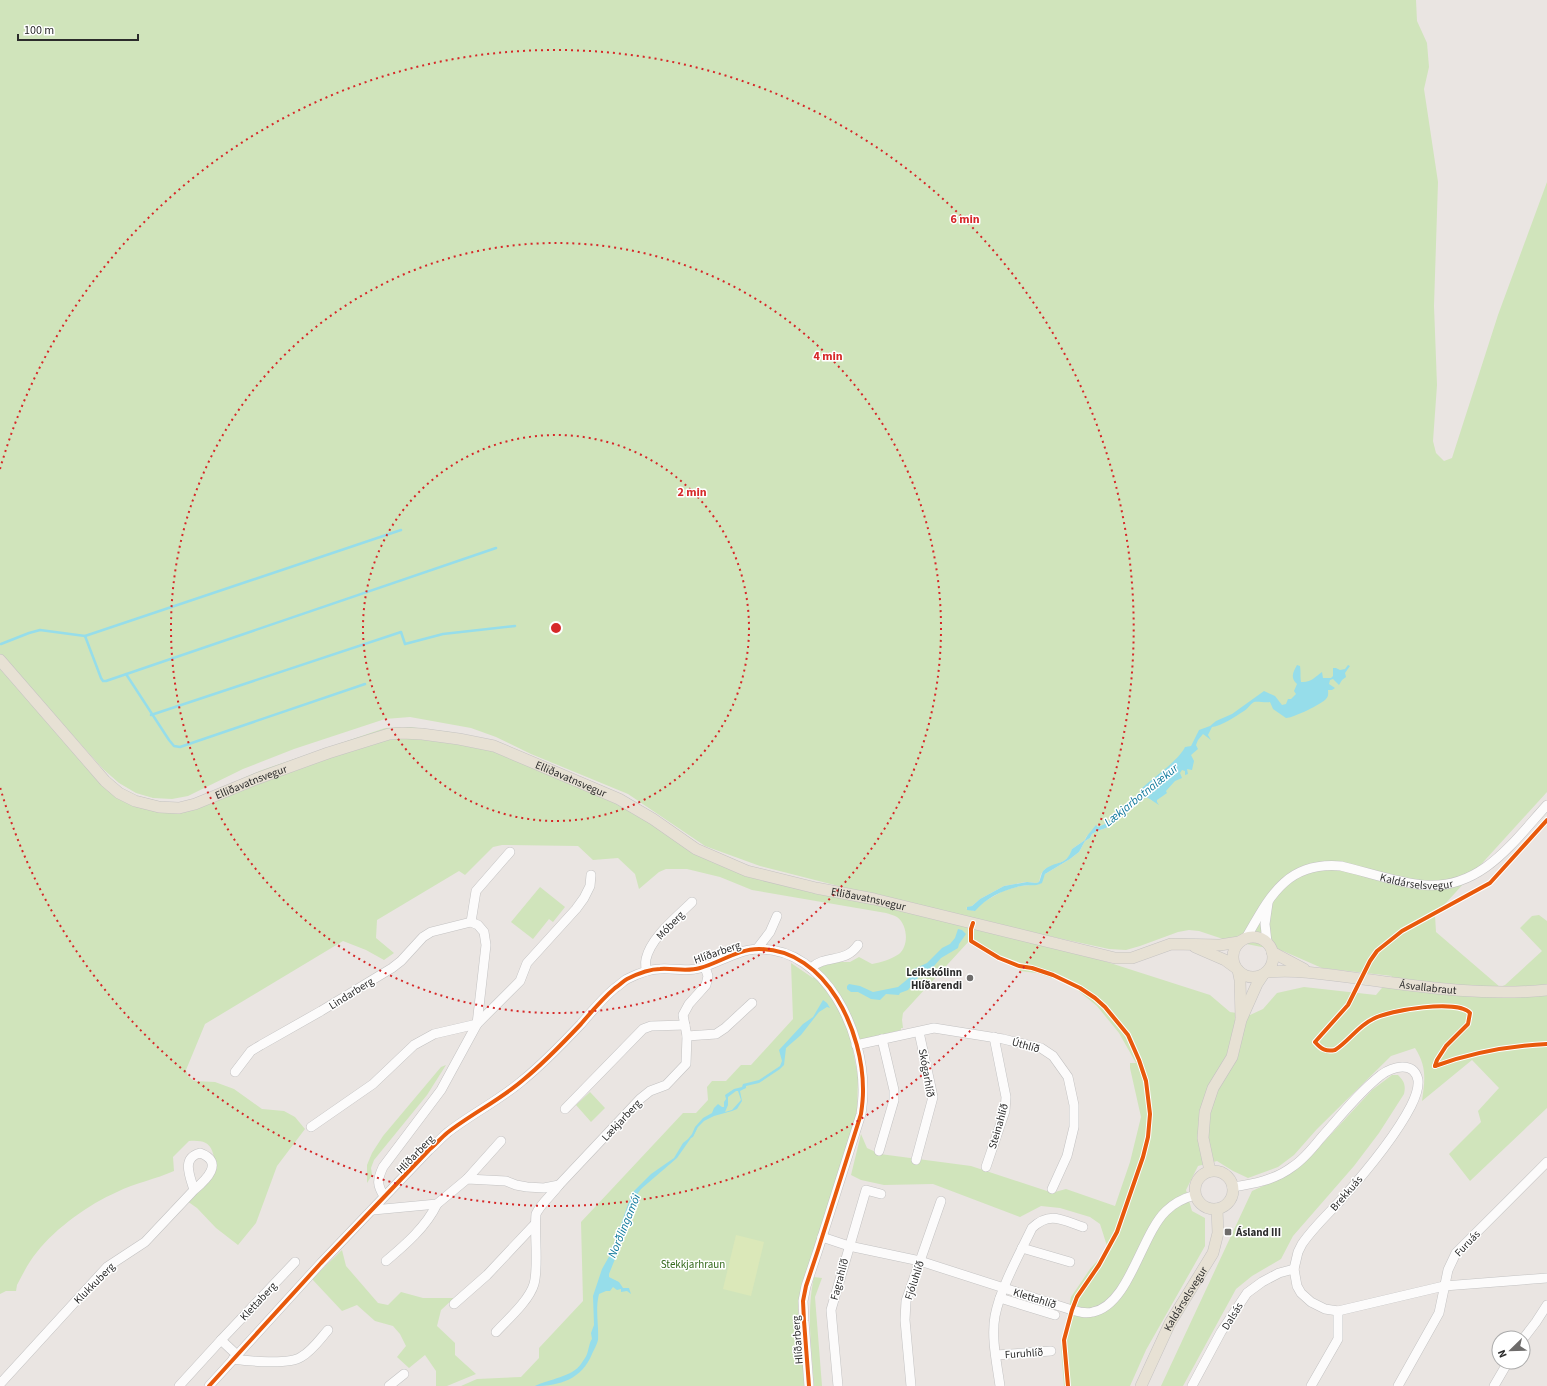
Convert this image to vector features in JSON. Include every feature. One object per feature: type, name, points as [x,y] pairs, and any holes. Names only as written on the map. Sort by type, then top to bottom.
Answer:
[{"type":"main road","name":"Elliðavatnsvegur","points":[[0,660],[102,777],[120,793],[143,804],[171,808],[195,804],[328,752],[389,734],[402,733],[440,736],[494,746],[619,799],[653,819],[701,852],[760,875],[881,901],[1115,958],[1132,958],[1171,944],[1220,945],[1242,940]]},
{"type":"main road","points":[[1210,1171],[1203,1138],[1205,1112],[1213,1088],[1232,1057],[1241,1020],[1257,984],[1273,961],[1272,952],[1266,942],[1260,938],[1254,937],[1242,940],[1235,947],[1232,957],[1240,980],[1241,1020]]},
{"type":"main road","name":"Elliðavatnsvegur","points":[[1189,945],[1225,960],[1237,969]]},
{"type":"main road","name":"Ásvallabraut","points":[[1272,952],[1310,972]]},
{"type":"main road","points":[[1237,969],[1245,976],[1251,977],[1265,973]]},
{"type":"main road","name":"Ásvallabraut","points":[[1265,973],[1282,970],[1310,972],[1448,990],[1498,992],[1547,990]]},
{"type":"main road","points":[[1210,1171],[1224,1174],[1231,1182],[1232,1187],[1233,1192],[1229,1201],[1222,1208],[1217,1209],[1203,1206],[1199,1203],[1195,1194],[1195,1184],[1197,1180],[1205,1173],[1210,1171]]},
{"type":"main road","name":"Kaldárselsvegur","points":[[1141,1386],[1170,1324],[1213,1253],[1218,1233],[1217,1209]]},
{"type":"street","name":"Kaldárselsvegur","points":[[1242,940],[1269,900],[1283,883],[1304,870],[1316,866],[1341,866],[1423,885],[1438,886],[1451,884],[1464,880],[1485,869],[1498,858],[1547,805]]},
{"type":"street","points":[[477,1024],[486,945],[484,932],[478,925],[471,922],[476,891],[510,852]]},
{"type":"street","points":[[384,1196],[379,1188],[378,1177],[383,1168],[441,1090],[477,1024],[520,981],[527,963],[576,909],[584,898],[590,886],[591,875]]},
{"type":"street","points":[[1266,942],[1265,924],[1269,900]]},
{"type":"street","name":"Móberg","points":[[646,972],[646,959],[651,946],[692,902]]},
{"type":"street","points":[[757,949],[770,932],[777,916]]},
{"type":"street","name":"Lindarberg","points":[[235,1072],[251,1052],[261,1045],[321,1012],[392,968],[401,961],[423,937],[431,932],[471,922]]},
{"type":"street","points":[[811,968],[816,963],[824,960],[845,957],[853,952],[858,945]]},
{"type":"street","name":"Hlíðarberg","points":[[209,1386],[321,1263],[373,1210],[384,1196],[447,1133],[522,1081],[547,1058],[606,995],[626,979],[658,969],[692,970],[706,967],[734,955],[757,949],[791,955],[811,968],[831,990],[840,1003],[856,1044],[863,1085],[861,1114],[806,1286],[803,1301],[809,1386]]},
{"type":"street","name":"Lækjarberg","points":[[496,1332],[527,1298],[534,1285],[535,1224],[536,1214],[540,1206],[640,1099],[650,1091],[666,1085],[686,1064],[687,1036],[683,1015],[685,1009],[706,985],[708,976],[706,967]]},
{"type":"street","points":[[687,1036],[716,1034],[725,1028],[752,1003]]},
{"type":"street","points":[[311,1127],[373,1084],[414,1045],[434,1034],[477,1024]]},
{"type":"street","points":[[565,1109],[643,1029],[659,1025],[685,1024]]},
{"type":"street","name":"Úthlíð","points":[[856,1044],[934,1028],[994,1037],[1042,1048],[1053,1056],[1068,1077],[1074,1105],[1074,1127],[1067,1156],[1052,1189]]},
{"type":"street","name":"Skógarhlíð","points":[[916,1160],[933,1097],[919,1032]]},
{"type":"street","name":"Steinahlíð","points":[[986,1167],[1005,1111],[1006,1097],[994,1037]]},
{"type":"street","points":[[879,1151],[894,1100],[894,1090],[882,1039]]},
{"type":"street","name":"Brekkuás","points":[[1232,1187],[1272,1178],[1291,1169],[1307,1155],[1347,1109],[1381,1075],[1403,1066],[1416,1074],[1418,1079],[1418,1089],[1406,1115],[1350,1190],[1306,1238],[1298,1252],[1294,1269]]},
{"type":"street","points":[[386,1261],[402,1248],[423,1225],[436,1204],[467,1179],[501,1141]]},
{"type":"street","name":"Furuás","points":[[1398,1386],[1439,1313],[1450,1264],[1456,1253],[1547,1162]]},
{"type":"street","points":[[467,1179],[506,1181],[527,1187],[544,1188],[559,1185]]},
{"type":"street","name":"Klukkuberg","points":[[0,1384],[107,1267],[145,1242],[194,1190]]},
{"type":"street","name":"Fagrahlíð","points":[[838,1386],[831,1310],[848,1246],[866,1190],[881,1194]]},
{"type":"street","name":"Klettahlíð","points":[[822,1237],[848,1246],[920,1261],[1081,1312],[1091,1313],[1103,1309],[1113,1301],[1122,1290],[1157,1223],[1165,1211],[1183,1199],[1195,1194]]},
{"type":"street","name":"Fjóluhlíð","points":[[911,1386],[905,1311],[906,1301],[942,1201]]},
{"type":"street","points":[[373,1210],[436,1204]]},
{"type":"street","name":"Furuhlíð","points":[[1000,1386],[994,1331],[995,1316],[1004,1288],[1032,1228],[1038,1222],[1052,1217],[1083,1227]]},
{"type":"street","name":"Lækjarberg","points":[[454,1304],[487,1275],[535,1224]]},
{"type":"street","points":[[1022,1248],[1070,1262]]},
{"type":"street","name":"Klettaberg","points":[[179,1386],[295,1262]]},
{"type":"street","points":[[1294,1269],[1298,1286],[1306,1298],[1325,1309],[1338,1310],[1444,1286],[1547,1278]]},
{"type":"street","name":"Dalsás","points":[[1192,1386],[1221,1332],[1247,1293],[1278,1273],[1294,1269]]},
{"type":"street","points":[[1000,1298],[1055,1315]]},
{"type":"street","points":[[1530,1330],[1547,1305]]},
{"type":"street","points":[[1311,1386],[1338,1339],[1338,1310]]},
{"type":"street","points":[[221,1340],[235,1357],[259,1361],[288,1361],[296,1359],[308,1351],[328,1330]]},
{"type":"street","name":"Furuhlíð","points":[[996,1355],[1052,1351]]},
{"type":"street","points":[[1494,1386],[1503,1370]]},
{"type":"street","points":[[390,1386],[404,1374]]},
{"type":"green space","name":"Stekkjarhraun","points":[[0,0],[1416,0],[1417,21],[1427,43],[1429,67],[1424,89],[1438,182],[1434,306],[1437,385],[1433,441],[1436,453],[1444,461],[1452,458],[1498,315],[1547,182],[1547,792],[1435,915],[1436,932],[1500,987],[1505,985],[1542,951],[1520,928],[1532,916],[1539,915],[1547,921],[1547,1108],[1470,1181],[1449,1154],[1481,1122],[1478,1111],[1499,1088],[1472,1060],[1422,1101],[1424,1073],[1422,1061],[1415,1048],[1391,1056],[1317,1129],[1294,1155],[1278,1167],[1248,1178],[1217,1161],[1198,1166],[1186,1190],[1192,1211],[1205,1218],[1205,1246],[1146,1350],[1130,1386],[1064,1386],[1061,1347],[1071,1297],[1090,1269],[1108,1249],[1100,1224],[1090,1217],[1060,1208],[1041,1206],[1020,1217],[933,1184],[884,1185],[861,1180],[851,1175],[861,1134],[867,1148],[880,1154],[971,1166],[1047,1191],[1055,1192],[1066,1189],[1115,1206],[1130,1162],[1141,1117],[1130,1068],[1130,1063],[1136,1063],[1119,1033],[1097,1006],[1070,984],[1037,973],[1020,971],[1021,963],[998,956],[976,940],[970,940],[903,1013],[903,1028],[901,1028],[901,1030],[860,1040],[859,1038],[851,1040],[858,1077],[857,1114],[801,1290],[798,1308],[805,1386],[461,1386],[477,1379],[521,1377],[539,1358],[539,1348],[583,1301],[581,1222],[683,1113],[696,1113],[708,1100],[707,1087],[712,1081],[726,1081],[741,1065],[751,1065],[793,1019],[791,963],[813,978],[820,970],[818,967],[826,962],[850,962],[859,957],[872,964],[883,962],[899,954],[906,941],[905,930],[901,921],[897,917],[886,913],[752,890],[720,877],[687,869],[666,869],[659,872],[639,889],[635,874],[618,858],[593,860],[578,846],[502,845],[493,847],[465,875],[459,871],[377,920],[376,938],[394,953],[384,960],[366,950],[343,941],[205,1024],[186,1070],[188,1076],[194,1081],[215,1082],[234,1089],[262,1109],[284,1111],[295,1117],[305,1129],[277,1166],[256,1223],[238,1245],[216,1228],[197,1208],[187,1201],[205,1185],[216,1170],[214,1157],[210,1147],[203,1142],[189,1141],[173,1157],[174,1171],[117,1192],[84,1210],[54,1234],[34,1256],[17,1285],[16,1291],[6,1291],[0,1294],[0,665],[116,791],[179,806],[262,770],[385,728],[410,727],[450,732],[485,741],[607,794],[720,860],[1079,953],[1210,995],[1230,1012],[1250,1015],[1263,1009],[1277,993],[1304,987],[1376,995],[1392,976],[1322,968],[1283,951],[1226,940],[1199,931],[1189,930],[1178,932],[1126,950],[1109,949],[960,917],[760,866],[705,846],[628,794],[531,754],[496,737],[471,728],[410,717],[385,719],[294,749],[243,769],[188,796],[172,799],[153,798],[136,793],[119,783],[103,769],[0,654]],"holes":[[[1142,787],[1152,801],[1145,796],[1106,828],[1092,834],[1090,838],[1085,841],[1079,852],[1045,874],[1040,884],[1020,886],[1003,891],[980,904],[974,911],[966,908],[972,906],[980,899],[1004,886],[1026,882],[1039,882],[1041,874],[1045,869],[1064,861],[1071,855],[1072,849],[1085,840],[1097,826],[1099,827],[1107,823],[1119,814],[1125,805],[1144,795]]]},
{"type":"green space","points":[[540,887],[565,907],[553,922],[549,919],[533,939],[511,922]]},
{"type":"green space","points":[[446,1065],[427,1095],[374,1160],[371,1168],[372,1175],[367,1183],[367,1165],[372,1153],[383,1136],[441,1067]]},
{"type":"green space","points":[[1392,1075],[1398,1075],[1403,1081],[1405,1086],[1404,1094],[1379,1133],[1354,1166],[1293,1236],[1281,1259],[1252,1276],[1236,1289],[1183,1386],[1161,1386],[1252,1191],[1272,1182],[1310,1157],[1372,1090]]},
{"type":"green space","points":[[590,1092],[605,1108],[591,1122],[576,1105]]},
{"type":"green space","points":[[736,1235],[764,1242],[751,1296],[723,1289]]},
{"type":"green space","points":[[342,1250],[346,1266],[378,1303],[388,1305],[401,1292],[423,1298],[454,1298],[441,1310],[437,1326],[455,1343],[455,1355],[476,1374],[447,1386],[436,1386],[436,1371],[425,1355],[409,1368],[397,1357],[406,1346],[400,1334],[393,1326],[375,1321],[357,1305],[342,1311],[312,1279]]},
{"type":"green space","points":[[814,1277],[822,1278],[815,1297],[822,1386],[814,1386],[810,1304]]},
{"type":"water","points":[[1297,665],[1300,666],[1301,682],[1310,680],[1322,672],[1323,678],[1331,678],[1333,676],[1333,668],[1340,670],[1345,669],[1348,665],[1350,666],[1345,673],[1346,677],[1339,685],[1333,679],[1330,680],[1329,684],[1335,688],[1328,690],[1328,696],[1326,699],[1301,713],[1286,718],[1273,709],[1270,702],[1254,702],[1233,718],[1220,725],[1212,727],[1208,735],[1211,740],[1203,734],[1196,745],[1198,749],[1191,755],[1194,761],[1192,770],[1187,769],[1188,774],[1185,775],[1185,771],[1182,770],[1180,773],[1182,778],[1175,781],[1166,791],[1167,793],[1157,800],[1159,805],[1145,796],[1145,798],[1141,799],[1106,828],[1092,834],[1090,838],[1085,841],[1079,852],[1045,874],[1042,883],[1037,885],[1024,885],[1008,890],[990,898],[975,911],[967,910],[967,907],[972,906],[980,899],[1004,886],[1027,882],[1039,882],[1044,870],[1064,861],[1070,855],[1072,849],[1085,840],[1096,825],[1098,827],[1107,823],[1119,814],[1126,805],[1144,795],[1142,788],[1172,763],[1185,747],[1191,746],[1199,730],[1232,714],[1264,691],[1275,696],[1282,705],[1286,704],[1288,699],[1291,699],[1296,694],[1294,691],[1297,684],[1293,679],[1293,675]]},
{"type":"water","points":[[958,929],[962,930],[966,934],[958,948],[941,958],[934,966],[923,972],[908,990],[900,993],[899,995],[886,994],[880,1000],[871,999],[858,992],[851,992],[847,989],[849,984],[860,986],[873,992],[898,987],[909,978],[914,969],[927,963],[942,948],[950,944],[955,938]]},
{"type":"water","name":"Norðlingamói","points":[[823,1000],[827,1003],[830,1008],[827,1007],[819,1012],[801,1035],[786,1048],[784,1065],[780,1069],[759,1083],[746,1086],[746,1088],[740,1091],[742,1101],[737,1109],[714,1116],[704,1121],[698,1127],[693,1137],[677,1158],[641,1189],[636,1196],[609,1274],[609,1277],[619,1282],[623,1288],[629,1288],[631,1294],[627,1291],[621,1292],[621,1289],[617,1290],[613,1287],[610,1291],[599,1294],[597,1305],[598,1340],[588,1363],[582,1370],[569,1379],[553,1385],[535,1386],[572,1372],[581,1364],[586,1356],[592,1339],[591,1333],[594,1325],[593,1296],[602,1269],[611,1253],[616,1238],[620,1233],[619,1230],[634,1191],[651,1174],[674,1158],[683,1143],[692,1134],[695,1127],[703,1118],[712,1113],[718,1104],[724,1107],[724,1102],[726,1099],[725,1095],[734,1089],[742,1087],[743,1084],[759,1080],[780,1066],[782,1061],[779,1050],[803,1024],[813,1017]],"holes":[[[738,1091],[741,1100],[732,1110],[725,1112],[728,1105],[728,1097]]]},
{"type":"waterway","points":[[1,644],[40,630],[85,636],[401,530]]},
{"type":"waterway","points":[[85,636],[101,678],[103,681],[106,681],[496,548]]},
{"type":"waterway","points":[[151,715],[401,632],[405,644],[443,634],[515,626]]},
{"type":"waterway","points":[[126,674],[169,740],[174,746],[180,747],[365,684]]},
{"type":"cycle path","points":[[1435,1066],[1446,1046],[1468,1024],[1470,1013],[1463,1009],[1438,1006],[1408,1009],[1393,1012],[1373,1019],[1335,1050],[1329,1051],[1319,1046],[1315,1042],[1348,1005],[1370,961],[1377,951],[1402,931],[1490,883],[1547,820]]},
{"type":"cycle path","points":[[973,923],[971,929],[971,941],[999,958],[1019,966],[1032,968],[1053,975],[1080,988],[1105,1007],[1128,1035],[1146,1081],[1150,1114],[1148,1137],[1143,1157],[1117,1232],[1099,1265],[1077,1297],[1072,1310],[1064,1340],[1068,1386]]},
{"type":"cycle path","points":[[209,1386],[321,1263],[429,1150],[447,1133],[505,1094],[546,1060],[615,988],[627,979],[647,971],[656,969],[695,969],[707,966],[744,951],[759,949],[783,953],[804,963],[822,979],[837,998],[848,1021],[857,1045],[862,1069],[863,1100],[861,1114],[806,1286],[803,1301],[809,1386]]},
{"type":"cycle path","points":[[1435,1066],[1462,1057],[1490,1051],[1518,1046],[1547,1044]]},
{"type":"place","name":"Leikskólinn Hlíðarendi","points":[[970,978]]},
{"type":"place","name":"Ásland III","points":[[1228,1232]]},
{"type":"water label","name":"Lækjarbotnalækur","points":[[1141,795]]}]
